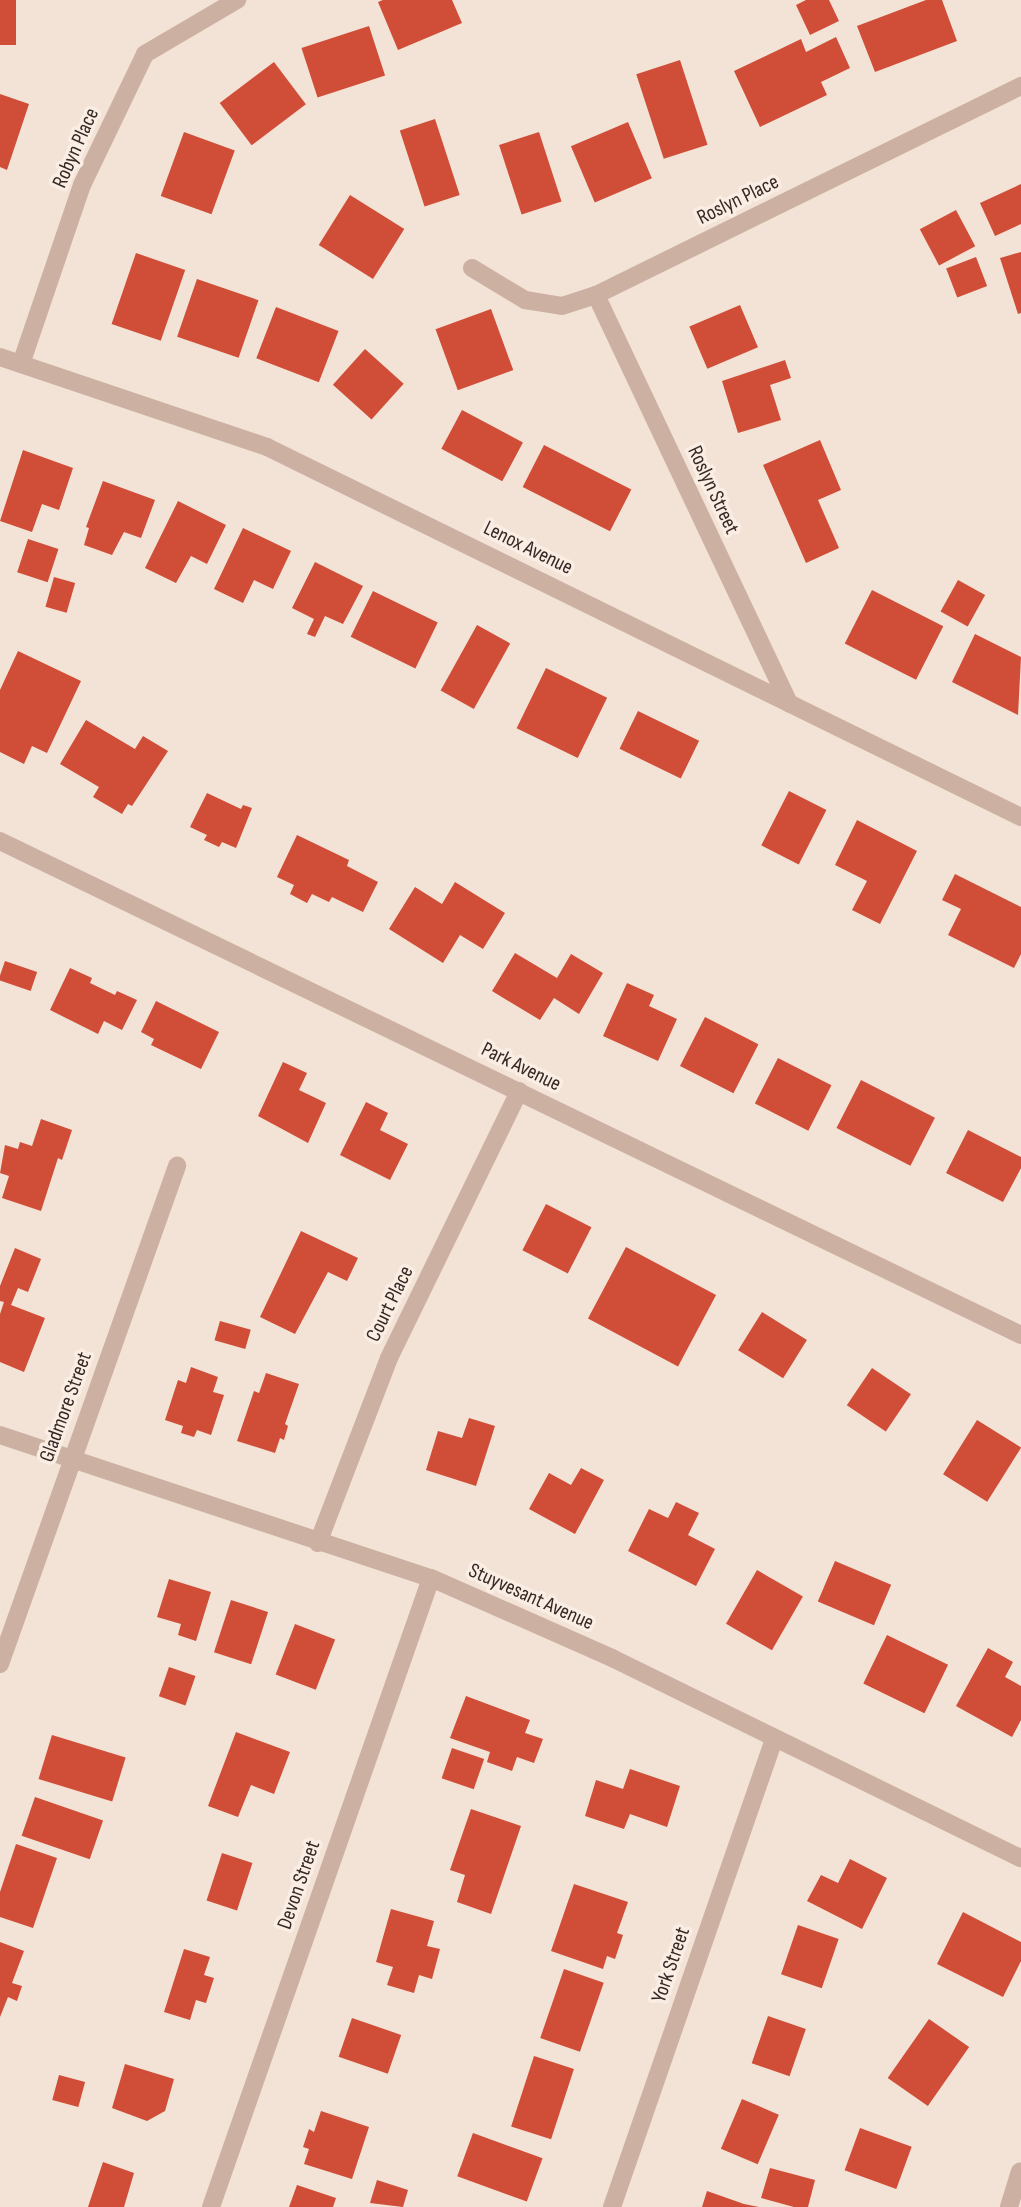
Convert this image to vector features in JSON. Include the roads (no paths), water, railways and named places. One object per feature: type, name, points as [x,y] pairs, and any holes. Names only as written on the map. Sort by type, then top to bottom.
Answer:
[{"type":"street","name":"Robyn Place","points":[[20,364],[82,186],[145,54],[237,0]]},
{"type":"street","name":"Roslyn Place","points":[[472,268],[525,300],[562,306],[596,295],[1021,86]]},
{"type":"street","name":"Roslyn Street","points":[[596,295],[789,704]]},
{"type":"street","name":"Lenox Avenue","points":[[0,357],[267,447],[635,625],[789,704],[1021,817]]},
{"type":"street","name":"Park Avenue","points":[[0,841],[1021,1335]]},
{"type":"street","name":"Court Place","points":[[318,1543],[389,1358],[519,1091]]},
{"type":"street","name":"Gladmore Street","points":[[0,1664],[177,1166]]},
{"type":"street","name":"Stuyvesant Avenue","points":[[0,1435],[318,1543],[431,1578],[612,1658],[1021,1858]]},
{"type":"street","name":"Devon Street","points":[[211,2207],[431,1578]]},
{"type":"street","name":"York Street","points":[[611,2207],[774,1739]]},
{"type":"street","points":[[1009,2207],[1020,2172]]}]
